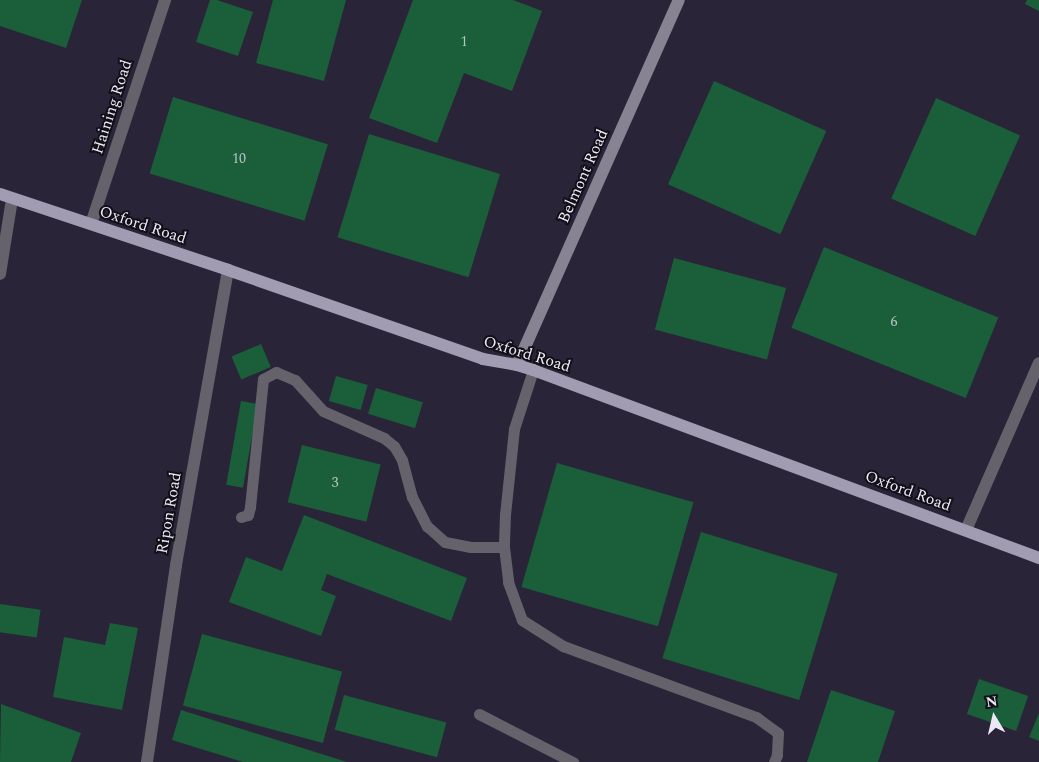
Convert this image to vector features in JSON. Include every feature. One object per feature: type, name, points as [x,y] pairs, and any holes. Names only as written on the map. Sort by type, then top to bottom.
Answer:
[{"type":"main road","name":"Belmont Road","points":[[517,365],[679,0]]},
{"type":"main road","name":"Oxford Road","points":[[6,196],[483,358],[533,370],[1039,558]]},
{"type":"street","name":"Haining Road","points":[[90,224],[165,0]]},
{"type":"street","points":[[0,274],[6,196]]},
{"type":"street","name":"Ripon Road","points":[[147,762],[176,565],[228,270]]},
{"type":"street","points":[[966,530],[1039,364]]},
{"type":"lane","points":[[533,370],[514,429],[505,514],[504,547],[508,582],[522,620],[563,646],[756,717],[778,734],[777,756],[774,762]]},
{"type":"lane","points":[[241,517],[248,515],[250,507],[264,379],[276,372],[295,380],[323,411],[384,438],[394,446],[402,460],[412,497],[426,526],[446,542],[470,547],[504,547]]},
{"type":"lane","points":[[479,714],[573,762]]},
{"type":"building","points":[[0,0],[82,0],[66,48],[0,26]]},
{"type":"building","points":[[210,0],[217,0],[253,12],[238,56],[196,42]]},
{"type":"building","points":[[273,0],[346,0],[324,81],[256,63]]},
{"type":"building","points":[[413,0],[513,0],[542,11],[512,91],[464,73],[437,143],[369,118]]},
{"type":"building","points":[[1027,0],[1039,0],[1039,11],[1025,4]]},
{"type":"building","points":[[714,81],[826,131],[780,234],[668,184]]},
{"type":"building","points":[[173,97],[328,144],[305,221],[150,174]]},
{"type":"building","points":[[936,98],[1020,135],[975,236],[891,198]]},
{"type":"building","points":[[369,134],[500,174],[468,277],[337,237]]},
{"type":"building","points":[[824,247],[998,317],[966,398],[791,328]]},
{"type":"building","points":[[674,258],[786,288],[767,360],[655,329]]},
{"type":"building","points":[[261,344],[271,367],[241,380],[232,357]]},
{"type":"building","points":[[336,376],[368,385],[361,410],[329,401]]},
{"type":"building","points":[[376,388],[423,402],[415,428],[368,414]]},
{"type":"building","points":[[241,401],[258,404],[243,488],[226,485]]},
{"type":"building","points":[[302,445],[381,465],[366,522],[288,502]]},
{"type":"building","points":[[557,463],[693,502],[658,626],[521,587]]},
{"type":"building","points":[[304,515],[467,578],[451,621],[327,574],[321,590],[336,596],[321,636],[229,602],[246,557],[282,571]]},
{"type":"building","points":[[701,532],[838,574],[799,700],[662,658]]},
{"type":"building","points":[[0,604],[41,610],[37,637],[0,632]]},
{"type":"building","points":[[110,623],[138,628],[122,710],[53,697],[64,637],[105,645]]},
{"type":"building","points":[[202,634],[342,672],[323,743],[183,705]]},
{"type":"building","points":[[979,679],[1028,696],[1016,731],[967,714]]},
{"type":"building","points":[[831,690],[895,711],[878,762],[807,762]]},
{"type":"building","points":[[344,695],[446,722],[437,757],[335,730]]},
{"type":"building","points":[[1,704],[81,733],[71,762],[0,762]]},
{"type":"building","points":[[181,710],[347,762],[243,762],[172,740]]},
{"type":"building","points":[[1039,713],[1039,741],[1029,737]]}]
